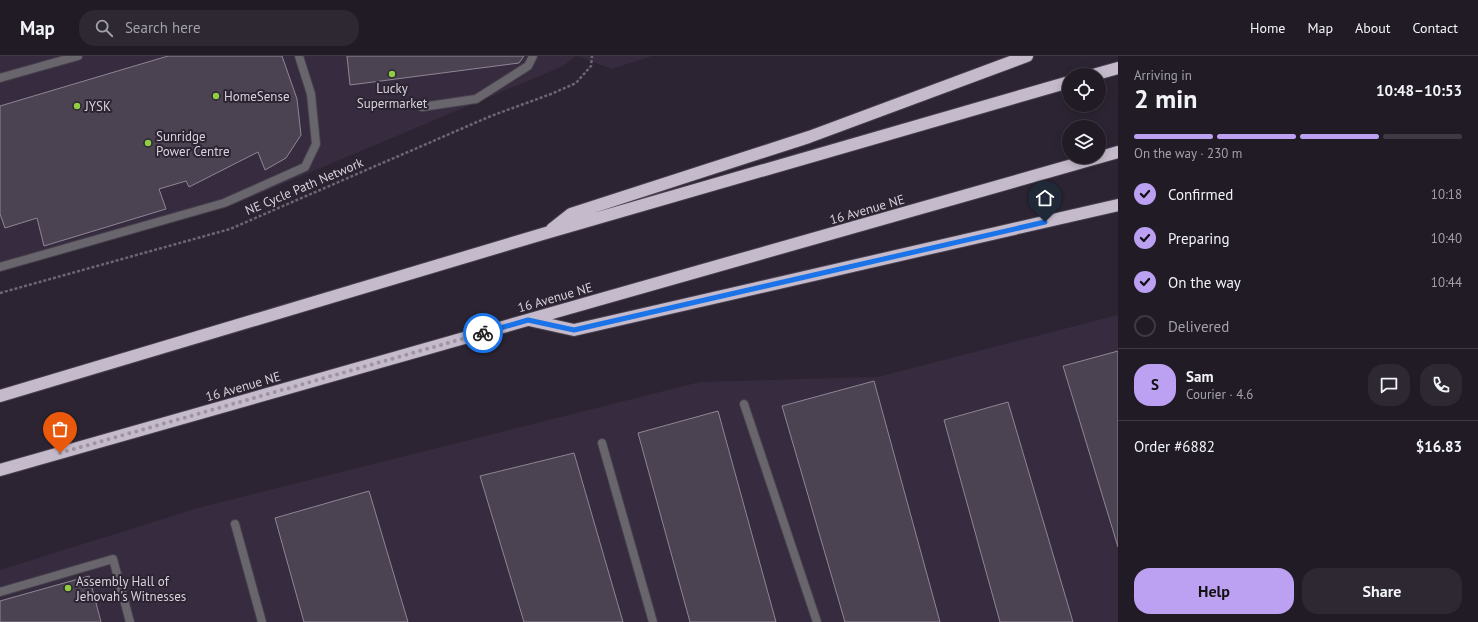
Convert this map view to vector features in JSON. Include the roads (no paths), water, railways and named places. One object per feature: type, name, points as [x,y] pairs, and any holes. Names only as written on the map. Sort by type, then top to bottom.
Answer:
[{"type":"highway","points":[[546,233],[571,214],[809,138],[1027,56]]},
{"type":"highway","points":[[1106,71],[1118,68]]},
{"type":"highway","points":[[0,396],[546,233],[1062,84]]},
{"type":"highway","name":"16 Avenue NE","points":[[0,470],[1118,152]]},
{"type":"highway","points":[[528,320],[574,330],[1118,205]]},
{"type":"lane","points":[[0,78],[78,56]]},
{"type":"lane","points":[[0,267],[224,203],[305,167],[316,144],[311,94],[299,56]]},
{"type":"lane","points":[[422,107],[476,98],[528,66],[533,56]]},
{"type":"lane","points":[[744,404],[817,622]]},
{"type":"lane","points":[[602,443],[653,622]]},
{"type":"lane","points":[[235,524],[262,622]]},
{"type":"lane","points":[[0,592],[113,559],[130,622]]},
{"type":"place","name":"Lucky Supermarket","points":[[392,74]]},
{"type":"place","name":"HomeSense","points":[[216,96]]},
{"type":"place","name":"JYSK","points":[[77,106]]},
{"type":"place","name":"Sunridge Power Centre","points":[[148,143]]},
{"type":"place","name":"Assembly Hall of Jehovah's Witnesses","points":[[68,588]]}]
